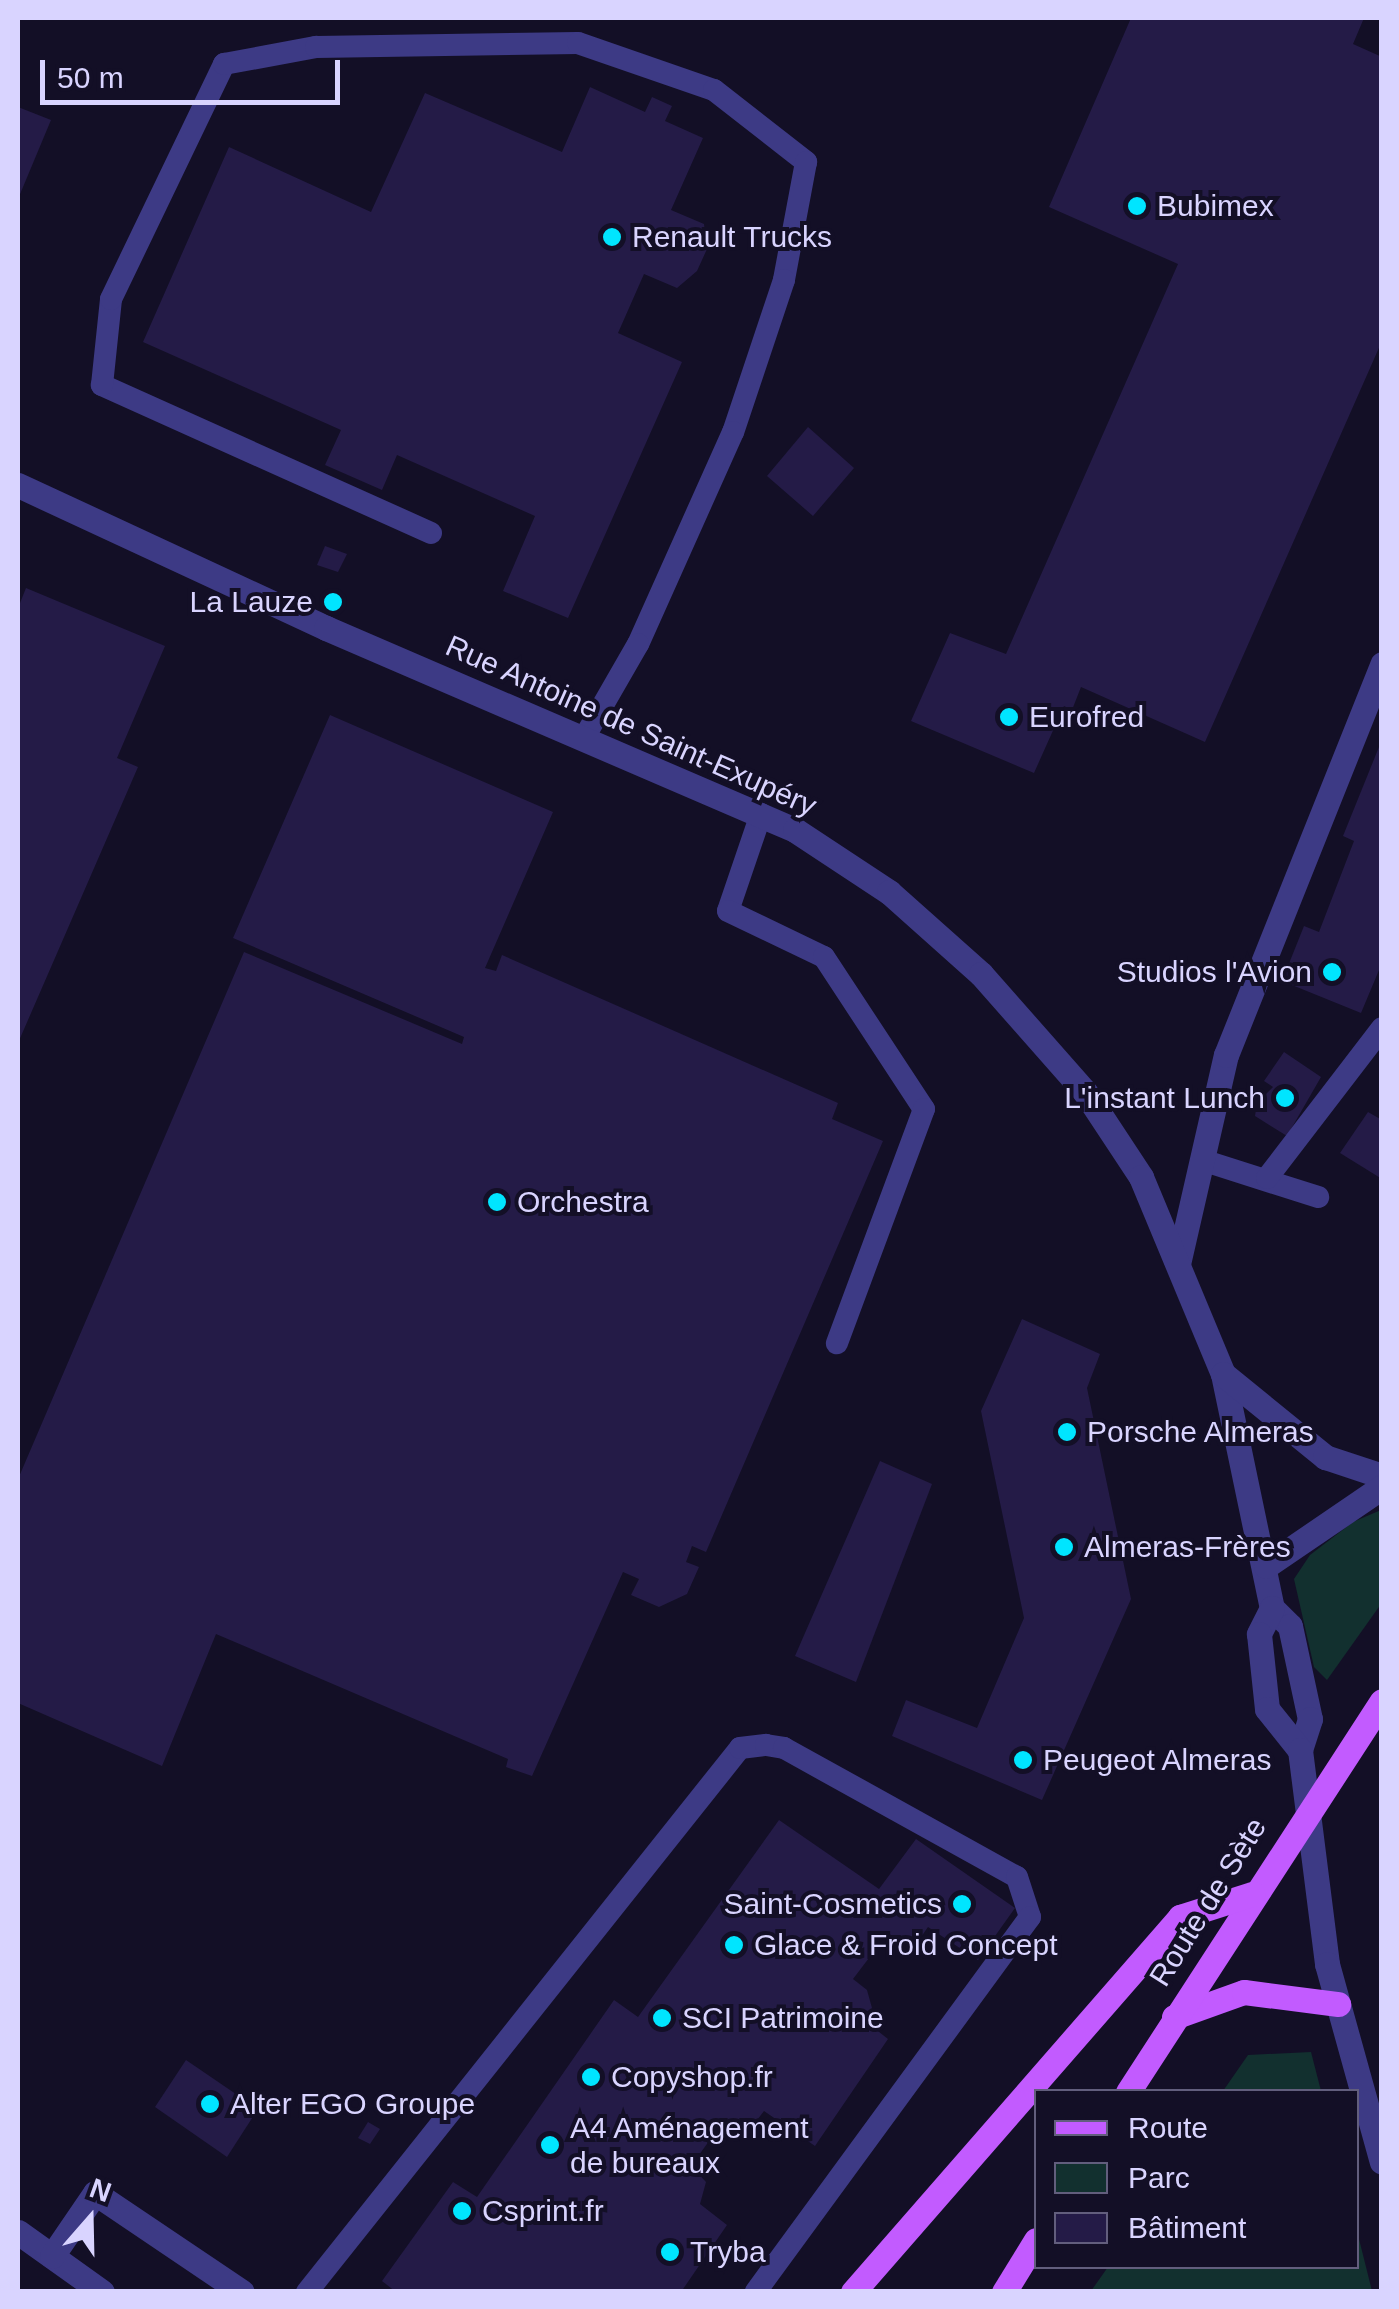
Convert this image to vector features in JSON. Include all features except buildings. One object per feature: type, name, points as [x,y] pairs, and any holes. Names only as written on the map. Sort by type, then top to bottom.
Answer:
[{"type":"main road","name":"Route de Sète","points":[[1130,2089],[1310,1802],[1382,1701]]},
{"type":"main road","points":[[853,2292],[1180,1917],[1252,1894]]},
{"type":"main road","points":[[1174,2017],[1244,1992],[1338,2004]]},
{"type":"main road","points":[[1004,2292],[1034,2243]]},
{"type":"street","name":"Rue Antoine de Saint-Exupéry","points":[[18,485],[326,628],[761,814],[890,892],[1028,1024],[1085,1092],[1141,1177],[1223,1374],[1272,1608],[1259,1634],[1267,1709],[1300,1750],[1338,2004],[1382,2162]]},
{"type":"street","points":[[1178,1264],[1226,1056],[1382,664]]},
{"type":"street","points":[[1223,1374],[1325,1457],[1382,1476]]},
{"type":"street","points":[[1266,1566],[1382,1486]]},
{"type":"street","name":"Rue Antoine de Saint-Exupéry","points":[[1272,1608],[1290,1626],[1310,1719],[1300,1750]]},
{"type":"street","points":[[52,2256],[95,2193],[242,2292]]},
{"type":"street","points":[[18,2232],[102,2292]]},
{"type":"lane","points":[[431,533],[102,385],[111,300],[224,64],[316,47],[578,43],[714,90],[806,162],[784,280],[733,432],[638,644],[585,736]]},
{"type":"lane","points":[[761,814],[728,911],[824,956],[924,1109],[838,1343]]},
{"type":"lane","points":[[1267,1178],[1382,1028]]},
{"type":"lane","points":[[1202,1160],[1318,1197]]},
{"type":"lane","points":[[308,2291],[740,1748],[766,1745],[784,1748],[1017,1877],[1030,1916],[756,2292]]},
{"type":"green space","points":[[1381,1510],[1381,1604],[1327,1680],[1314,1667],[1294,1579],[1310,1555],[1353,1522]]},
{"type":"green space","points":[[1311,2052],[1320,2089],[1224,2089],[1248,2055]]},
{"type":"green space","points":[[1359,2239],[1372,2291],[1091,2291],[1107,2269],[1359,2269]]},
{"type":"place","name":"Bubimex","points":[[1137,206]]},
{"type":"place","name":"Renault Trucks","points":[[612,237]]},
{"type":"place","name":"La Lauze","points":[[333,602]]},
{"type":"place","name":"Eurofred","points":[[1009,717]]},
{"type":"place","name":"Studios l'Avion","points":[[1332,972]]},
{"type":"place","name":"L'instant Lunch","points":[[1285,1098]]},
{"type":"place","name":"Orchestra","points":[[497,1202]]},
{"type":"place","name":"Porsche Almeras","points":[[1067,1432]]},
{"type":"place","name":"Almeras-Frères","points":[[1064,1547]]},
{"type":"place","name":"Peugeot Almeras","points":[[1023,1760]]},
{"type":"place","name":"Saint-Cosmetics","points":[[962,1904]]},
{"type":"place","name":"Glace & Froid Concept","points":[[734,1945]]},
{"type":"place","name":"SCI Patrimoine","points":[[662,2018]]},
{"type":"place","name":"Copyshop.fr","points":[[591,2077]]},
{"type":"place","name":"Alter EGO Groupe","points":[[210,2104]]},
{"type":"place","name":"A4 Aménagement de bureaux","points":[[550,2145]]},
{"type":"place","name":"Csprint.fr","points":[[462,2211]]},
{"type":"place","name":"Tryba","points":[[670,2252]]}]
